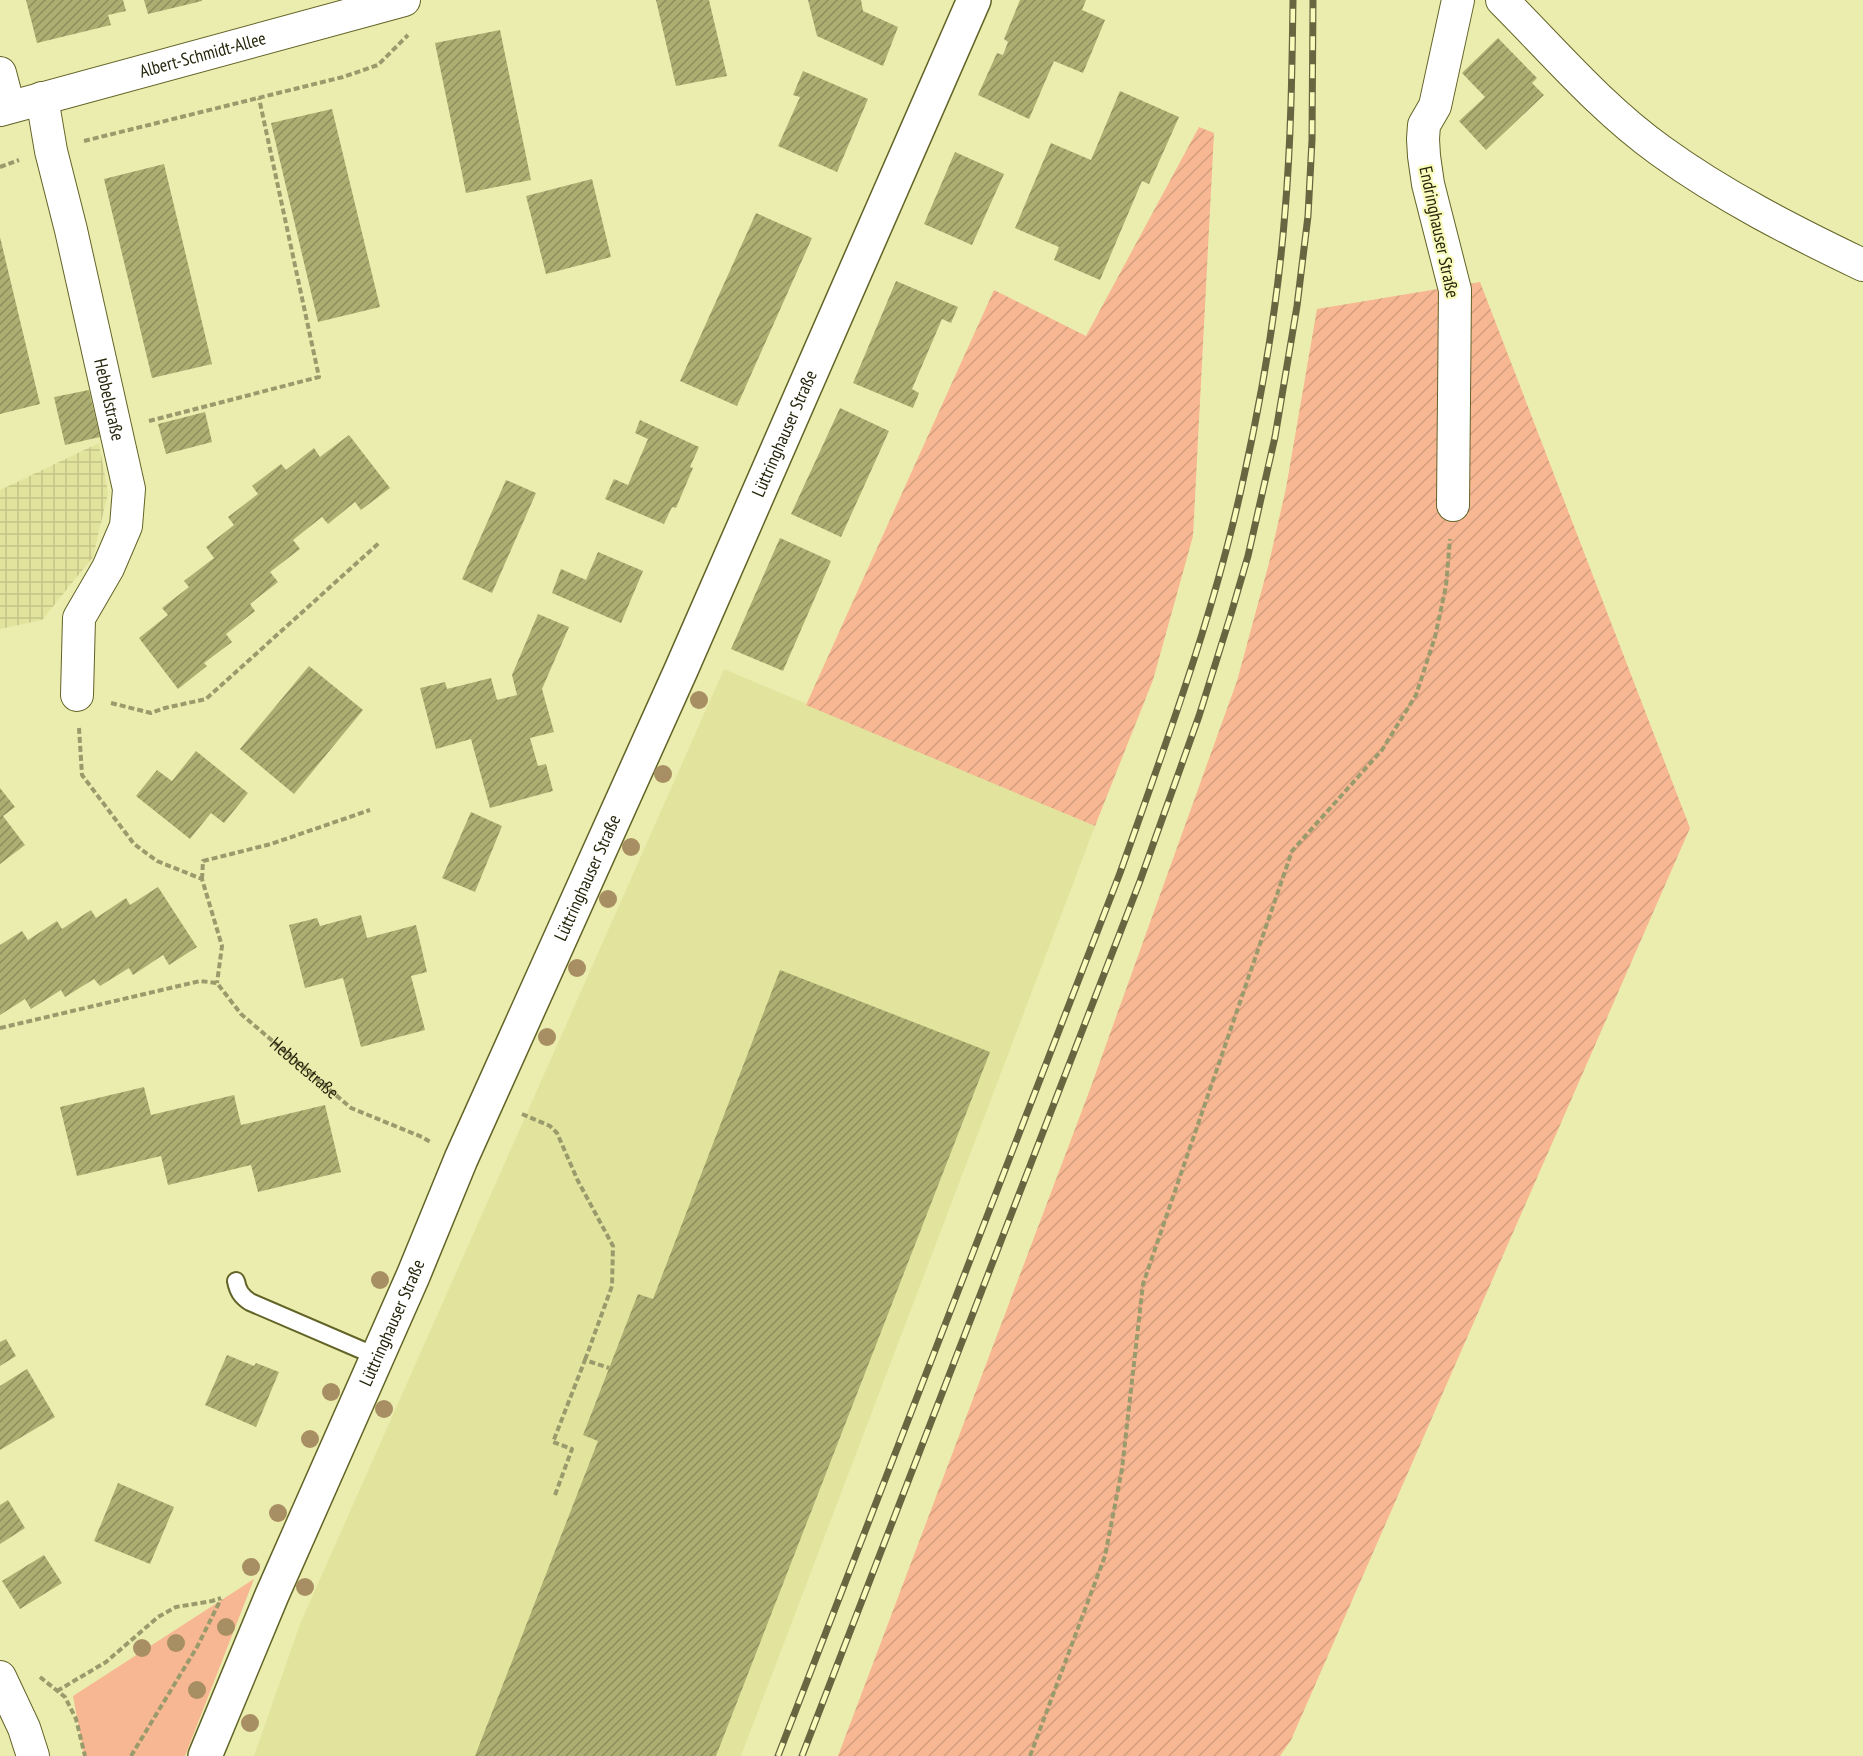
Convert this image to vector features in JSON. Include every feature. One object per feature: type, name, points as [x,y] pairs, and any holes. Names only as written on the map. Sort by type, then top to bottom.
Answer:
[{"type":"street","name":"Albert-Schmidt-Allee","points":[[4,108],[404,0]]},
{"type":"street","name":"Lüttringhauser Straße","points":[[205,1756],[277,1584],[378,1357],[460,1159],[681,670],[974,0]]},
{"type":"street","name":"Endringhauser Straße","points":[[1453,504],[1455,290],[1428,184],[1423,139],[1424,126],[1435,106],[1458,0]]},
{"type":"street","points":[[1502,0],[1593,93],[1660,150],[1752,208],[1863,265]]},
{"type":"street","points":[[0,73],[4,108]]},
{"type":"street","name":"Hebbelstraße","points":[[42,98],[51,151],[129,489],[126,526],[108,568],[79,618],[78,695]]},
{"type":"street","points":[[0,1677],[24,1728],[33,1756]]},
{"type":"lane","points":[[236,1281],[238,1291],[250,1302],[378,1357]]},
{"type":"path","points":[[0,167],[51,151],[343,77],[378,65],[410,33]]},
{"type":"path","points":[[116,429],[320,377],[259,98]]},
{"type":"path","points":[[1030,1756],[1105,1556],[1122,1469],[1143,1284],[1292,852],[1382,750],[1416,695],[1435,637],[1446,586],[1453,504]]},
{"type":"path","points":[[202,879],[157,861],[134,844],[82,775],[78,695],[151,713],[206,699],[380,542]]},
{"type":"path","points":[[0,1028],[200,981],[217,983],[222,946],[202,879],[202,861],[271,844],[370,810]]},
{"type":"path","name":"Hebbelstraße","points":[[217,983],[242,1014],[351,1108],[407,1131]]},
{"type":"path","points":[[522,1114],[550,1126],[557,1133],[578,1181],[613,1246],[612,1286],[554,1442],[572,1449],[555,1495]]},
{"type":"path","points":[[585,1359],[609,1368]]},
{"type":"path","points":[[57,1691],[106,1662],[158,1617],[176,1608],[221,1598],[192,1656],[131,1756]]},
{"type":"path","points":[[39,1676],[65,1697],[76,1719],[85,1756]]},
{"type":"shaded area","points":[[1199,127],[1214,133],[1193,536],[1153,680],[1095,826],[806,705],[994,290],[1086,336]]},
{"type":"shaded area","points":[[1480,282],[1690,828],[1291,1740],[1280,1756],[838,1756],[1089,1092],[1237,681],[1269,563],[1286,488],[1317,309]]},
{"type":"shaded area","points":[[99,443],[108,493],[93,557],[42,620],[0,629],[0,490]]},
{"type":"shaded area","points":[[724,669],[1095,826],[741,1756],[254,1756],[300,1624]]},
{"type":"shaded area","points":[[254,1579],[185,1756],[84,1756],[73,1696]]},
{"type":"building","points":[[26,0],[123,0],[126,11],[108,15],[111,25],[37,43]]},
{"type":"building","points":[[144,0],[202,0],[202,1],[148,14]]},
{"type":"building","points":[[656,0],[709,0],[727,76],[676,86]]},
{"type":"building","points":[[808,0],[861,0],[863,11],[898,27],[883,66],[817,36]]},
{"type":"building","points":[[1020,0],[1086,0],[1082,10],[1105,20],[1083,73],[1054,61],[1029,119],[978,95],[997,53],[1003,55],[1008,42],[1004,39]]},
{"type":"building","points":[[500,30],[531,180],[466,193],[435,43]]},
{"type":"building","points":[[1498,38],[1537,78],[1532,83],[1544,95],[1486,150],[1459,121],[1485,97],[1462,73]]},
{"type":"building","points":[[803,71],[868,99],[837,172],[778,146],[800,97],[793,95]]},
{"type":"building","points":[[1120,91],[1179,117],[1149,184],[1142,181],[1100,280],[1054,260],[1059,247],[1015,228],[1051,143],[1091,160]]},
{"type":"building","points":[[332,109],[380,307],[318,322],[271,123]]},
{"type":"building","points":[[955,152],[1004,174],[972,245],[924,224]]},
{"type":"building","points":[[164,164],[212,364],[152,378],[104,179]]},
{"type":"building","points":[[592,179],[611,257],[546,274],[526,196]]},
{"type":"building","points":[[756,213],[812,238],[737,406],[680,381]]},
{"type":"building","points":[[0,237],[40,404],[0,414]]},
{"type":"building","points":[[896,281],[958,307],[951,323],[942,319],[912,389],[919,393],[913,408],[853,383]]},
{"type":"building","points":[[89,390],[100,437],[65,445],[54,397]]},
{"type":"building","points":[[840,408],[889,431],[841,537],[791,514]]},
{"type":"building","points":[[205,412],[212,442],[166,454],[158,424]]},
{"type":"building","points":[[640,420],[699,447],[676,508],[672,507],[664,524],[605,499],[614,479],[628,485],[648,439],[635,433]]},
{"type":"building","points":[[349,435],[390,488],[361,510],[355,502],[328,524],[322,517],[293,540],[300,549],[270,572],[278,582],[250,604],[255,611],[226,634],[232,642],[204,663],[207,666],[178,689],[139,638],[168,615],[162,608],[189,587],[184,581],[214,558],[206,547],[234,525],[228,517],[258,494],[252,486],[281,464],[286,470],[314,448],[320,457]]},
{"type":"building","points":[[506,480],[536,493],[492,593],[462,579]]},
{"type":"building","points":[[780,538],[831,561],[783,671],[731,649]]},
{"type":"building","points":[[598,552],[643,571],[621,623],[552,593],[561,569],[586,580]]},
{"type":"building","points":[[538,614],[569,627],[542,689],[554,732],[530,738],[538,766],[546,764],[553,791],[490,808],[471,739],[436,749],[420,688],[445,682],[447,689],[491,678],[497,700],[517,695],[512,675]]},
{"type":"building","points":[[309,666],[363,710],[294,794],[240,749]]},
{"type":"building","points":[[196,751],[248,793],[224,823],[211,813],[190,839],[136,796],[157,770],[172,781]]},
{"type":"building","points":[[0,788],[15,807],[3,816],[25,845],[0,864]]},
{"type":"building","points":[[471,812],[502,826],[475,892],[442,878]]},
{"type":"building","points":[[158,887],[197,947],[169,965],[163,955],[133,975],[129,968],[100,986],[94,979],[65,997],[61,990],[31,1009],[25,999],[0,1015],[0,945],[22,931],[28,940],[57,921],[62,929],[91,910],[96,918],[126,898],[130,905]]},
{"type":"building","points":[[361,915],[367,938],[416,925],[427,972],[411,976],[425,1030],[361,1047],[343,978],[305,988],[289,925],[317,918],[320,926]]},
{"type":"building","points":[[780,970],[990,1052],[716,1756],[475,1756],[598,1441],[583,1435],[638,1294],[653,1299]]},
{"type":"building","points":[[144,1087],[151,1115],[234,1095],[241,1125],[325,1105],[341,1172],[258,1192],[251,1165],[168,1185],[161,1156],[77,1176],[60,1107]]},
{"type":"building","points":[[6,1339],[16,1356],[0,1366],[0,1342]]},
{"type":"building","points":[[227,1355],[254,1366],[256,1363],[279,1372],[256,1427],[205,1405]]},
{"type":"building","points":[[27,1369],[55,1417],[0,1450],[0,1386]]},
{"type":"building","points":[[118,1483],[174,1507],[150,1564],[94,1541]]},
{"type":"building","points":[[8,1500],[25,1528],[0,1544],[0,1505]]},
{"type":"building","points":[[44,1555],[62,1583],[20,1609],[2,1581]]},
{"type":"railway","points":[[778,1756],[1120,873],[1188,677],[1219,577],[1244,476],[1257,411],[1278,279],[1289,159],[1293,0]]},
{"type":"railway","points":[[802,1756],[1140,881],[1199,716],[1248,556],[1275,437],[1297,306],[1308,216],[1312,140],[1313,0]]}]
